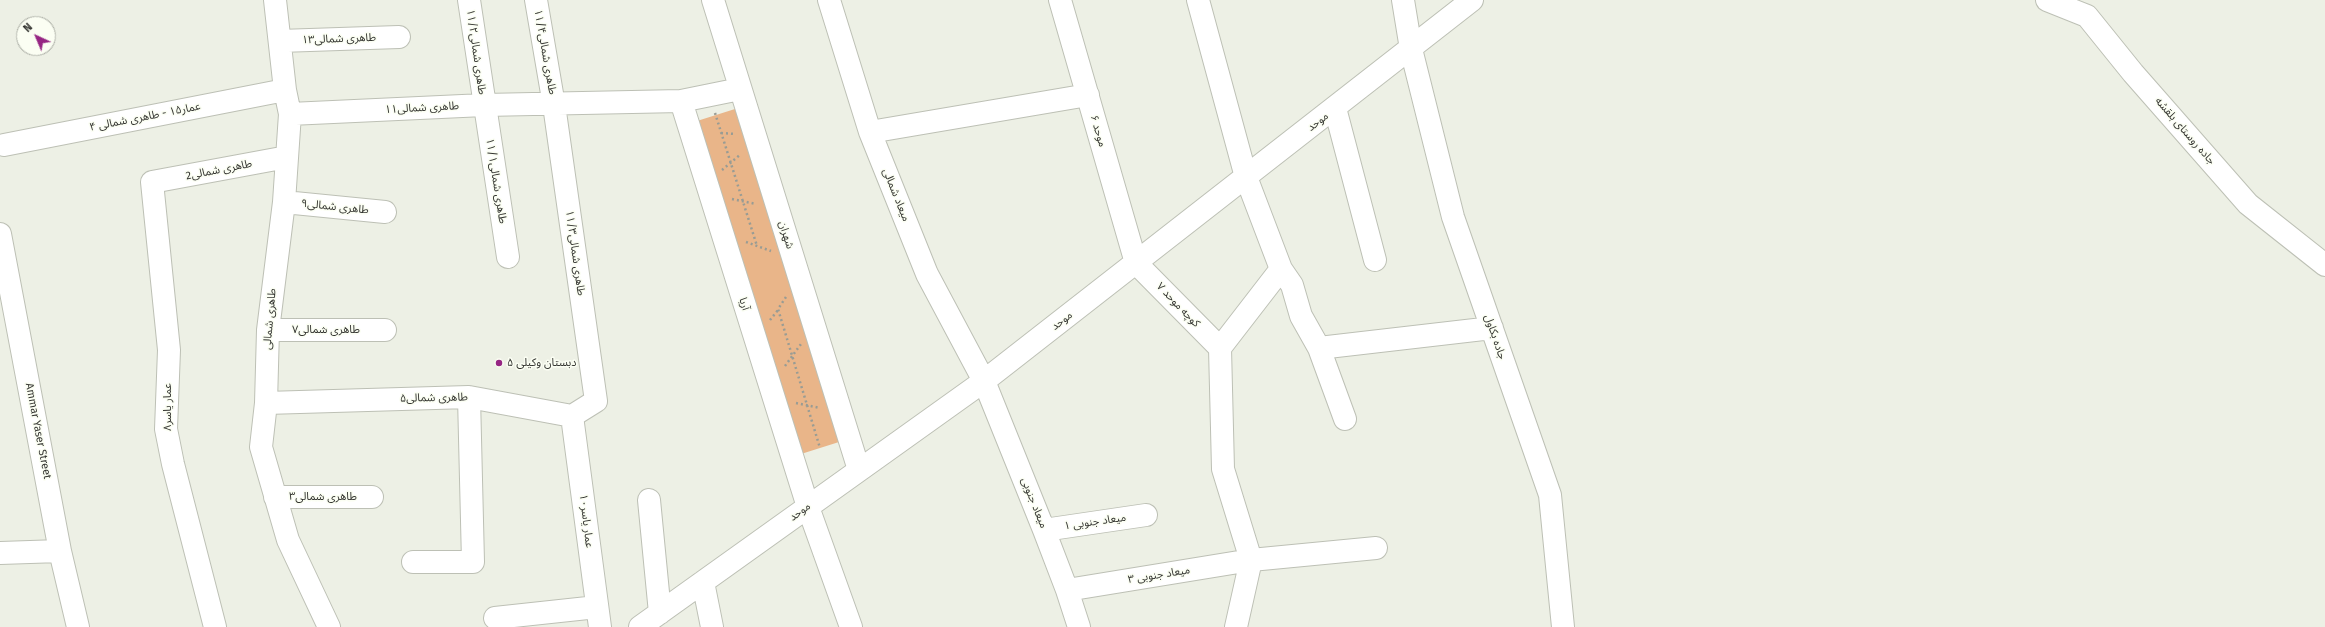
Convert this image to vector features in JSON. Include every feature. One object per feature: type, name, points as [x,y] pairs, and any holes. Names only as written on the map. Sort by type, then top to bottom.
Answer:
[{"type":"street","name":"طاهری شمالی","points":[[275,0],[285,90],[290,114],[284,202],[268,330],[266,403],[262,447],[288,540],[329,627]]},
{"type":"street","name":"طاهری شمالی۱۱/۲","points":[[469,0],[484,105]]},
{"type":"street","name":"طاهری شمالی۱۱/۴","points":[[536,0],[554,105]]},
{"type":"street","name":"شهران","points":[[713,0],[859,470]]},
{"type":"street","name":"میعاد شمالی","points":[[829,0],[870,132],[927,274],[984,381]]},
{"type":"street","name":"موحد ۶","points":[[1060,0],[1136,263]]},
{"type":"street","points":[[1198,0],[1246,177],[1281,269],[1292,285],[1302,316],[1319,348],[1346,419]]},
{"type":"street","name":"جاده بکاول","points":[[1403,0],[1411,49],[1453,217],[1550,495],[1563,627]]},
{"type":"street","name":"موحد","points":[[640,627],[984,381],[1472,0]]},
{"type":"street","name":"جاده روستای بلقشه","points":[[2047,0],[2087,16],[2133,73],[2248,204],[2325,265]]},
{"type":"street","name":"طاهری شمالی۱۳","points":[[280,41],[398,37]]},
{"type":"street","name":"طاهری شمالی۱۱","points":[[290,114],[484,105],[554,105],[681,101],[740,88]]},
{"type":"street","name":"عمار۱۵ - طاهری شمالی ۴","points":[[4,145],[285,90]]},
{"type":"street","points":[[870,132],[1088,95]]},
{"type":"street","name":"آریا","points":[[681,101],[808,507],[851,627]]},
{"type":"street","name":"طاهری شمالی۱۱/۱","points":[[484,105],[508,256]]},
{"type":"street","name":"طاهری شمالی۱۱/۳","points":[[554,105],[596,400],[572,416]]},
{"type":"street","points":[[1335,108],[1375,260]]},
{"type":"street","name":"طاهری شمالی2","points":[[152,182],[287,157]]},
{"type":"street","name":"عمار یاسر۸","points":[[152,182],[169,350],[166,429],[173,464],[215,627]]},
{"type":"street","name":"طاهری شمالی۹","points":[[284,202],[386,212]]},
{"type":"street","name":"Ammar Yaser Street","points":[[0,234],[4,267],[60,551],[78,627]]},
{"type":"street","name":"کوچه موحد ۷","points":[[1136,263],[1220,348]]},
{"type":"street","points":[[1236,627],[1251,560],[1223,469],[1220,348],[1281,269]]},
{"type":"street","points":[[1319,348],[1492,328]]},
{"type":"street","name":"طاهری شمالی۷","points":[[268,330],[385,330]]},
{"type":"street","name":"میعاد جنوبی","points":[[984,381],[1068,590],[1079,627]]},
{"type":"street","points":[[413,562],[473,562],[469,396]]},
{"type":"street","name":"طاهری شمالی۵","points":[[266,403],[469,396],[572,416]]},
{"type":"street","name":"عمار یاسر۱۰","points":[[572,416],[599,617]]},
{"type":"street","name":"طاهری شمالی۳","points":[[275,497],[372,497]]},
{"type":"street","points":[[649,500],[660,613]]},
{"type":"street","name":"میعاد جنوبی ۱","points":[[1044,530],[1146,515]]},
{"type":"street","name":"میعاد جنوبی ۳","points":[[1068,590],[1251,560],[1376,548]]},
{"type":"street","points":[[0,553],[60,551]]},
{"type":"street","points":[[703,582],[712,627]]},
{"type":"street","points":[[495,618],[599,617]]},
{"type":"path","points":[[709,95],[757,246]]},
{"type":"path","points":[[756,141],[731,162],[708,189],[742,201],[778,208]]},
{"type":"path","points":[[722,235],[757,246],[796,267],[778,309],[806,406],[820,448]]},
{"type":"path","points":[[814,325],[792,357],[772,392],[806,406],[841,413]]},
{"type":"shaded area","points":[[735,109],[839,442],[801,454],[697,121]]},
{"type":"place","name":"دبستان وکیلی ۵","points":[[499,363]]}]
